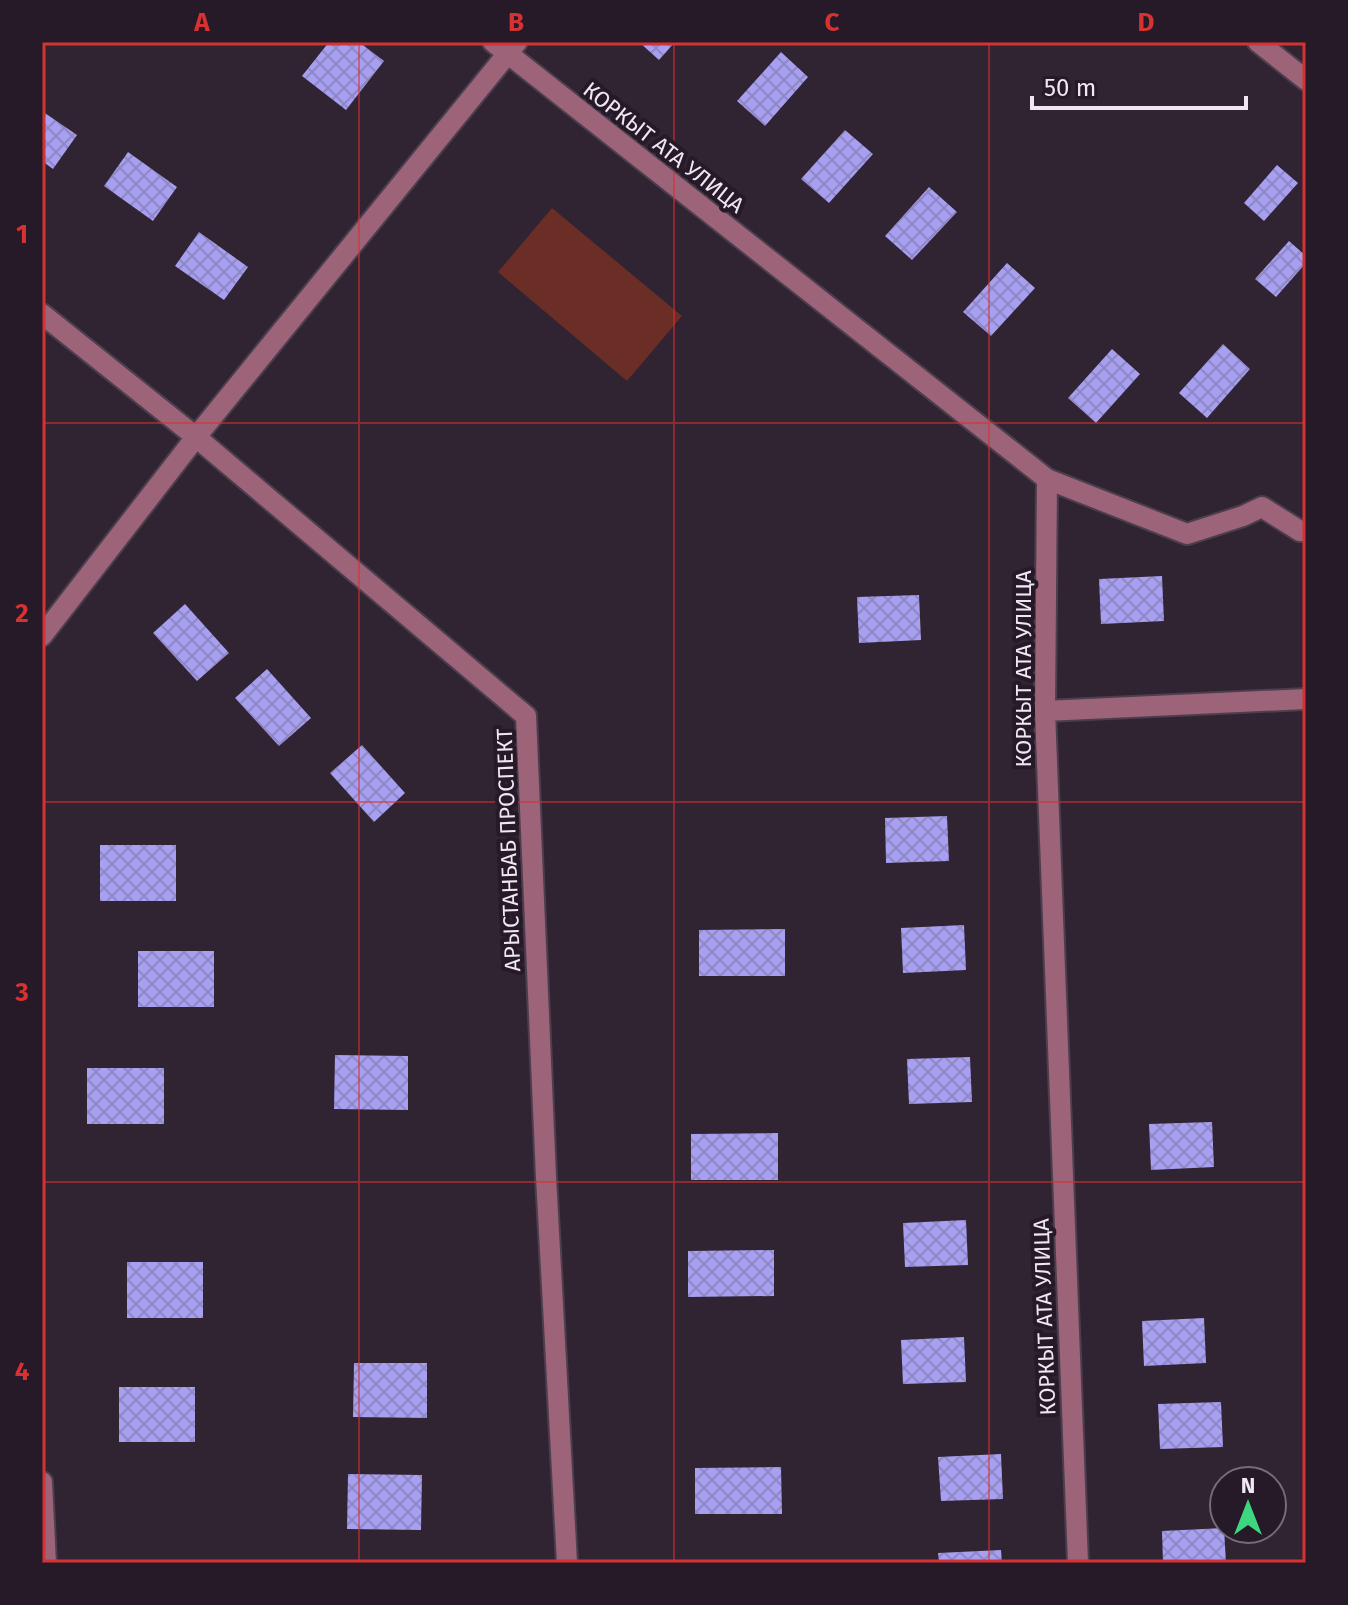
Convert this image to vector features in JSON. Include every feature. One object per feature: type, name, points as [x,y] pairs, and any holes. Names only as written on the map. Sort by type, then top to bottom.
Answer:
[{"type":"street","points":[[1258,42],[1306,80]]},
{"type":"street","points":[[42,636],[506,46]]},
{"type":"street","name":"КОРКЫТ АТА УЛИЦА","points":[[506,46],[1047,479],[1045,711],[1078,1563]]},
{"type":"street","name":"АРЫСТАНБАБ ПРОСПЕКТ","points":[[42,314],[196,437],[526,716],[545,1161],[567,1563]]},
{"type":"street","points":[[1047,479],[1187,534],[1262,507],[1300,531],[1306,531]]},
{"type":"street","points":[[1045,711],[1306,699]]},
{"type":"street","points":[[42,1482],[46,1563]]},
{"type":"shaded area","points":[[552,208],[682,316],[627,381],[498,272]]},
{"type":"building","points":[[329,42],[359,42],[384,61],[346,110],[302,76]]},
{"type":"building","points":[[639,42],[675,42],[659,60]]},
{"type":"building","points":[[781,52],[808,77],[765,126],[737,101]]},
{"type":"building","points":[[42,111],[77,135],[53,169],[42,161]]},
{"type":"building","points":[[845,130],[873,154],[829,203],[801,179]]},
{"type":"building","points":[[128,152],[177,187],[153,221],[104,186]]},
{"type":"building","points":[[1277,165],[1298,183],[1264,221],[1244,203]]},
{"type":"building","points":[[929,187],[957,212],[912,260],[885,236]]},
{"type":"building","points":[[199,232],[248,267],[224,300],[175,266]]},
{"type":"building","points":[[1289,241],[1306,256],[1306,263],[1276,297],[1255,279]]},
{"type":"building","points":[[1007,263],[1035,288],[991,336],[963,312]]},
{"type":"building","points":[[1223,344],[1250,369],[1207,418],[1179,393]]},
{"type":"building","points":[[1112,349],[1140,374],[1096,423],[1068,398]]},
{"type":"building","points":[[1162,576],[1164,621],[1101,624],[1099,579]]},
{"type":"building","points":[[919,595],[921,640],[859,643],[857,597]]},
{"type":"building","points":[[185,604],[229,653],[197,681],[153,633]]},
{"type":"building","points":[[267,669],[311,718],[279,746],[235,698]]},
{"type":"building","points":[[362,745],[405,793],[374,822],[330,773]]},
{"type":"building","points":[[947,816],[949,861],[886,863],[885,818]]},
{"type":"building","points":[[100,845],[176,845],[176,901],[100,901]]},
{"type":"building","points":[[964,925],[966,970],[903,973],[901,928]]},
{"type":"building","points":[[785,929],[785,976],[699,976],[699,930]]},
{"type":"building","points":[[138,951],[214,951],[214,1007],[138,1007]]},
{"type":"building","points":[[335,1055],[408,1056],[408,1110],[334,1109]]},
{"type":"building","points":[[970,1057],[972,1102],[909,1104],[907,1059]]},
{"type":"building","points":[[87,1068],[164,1068],[164,1124],[87,1124]]},
{"type":"building","points":[[1212,1122],[1214,1167],[1151,1170],[1149,1124]]},
{"type":"building","points":[[778,1133],[778,1180],[691,1180],[691,1134]]},
{"type":"building","points":[[966,1220],[968,1265],[905,1267],[903,1223]]},
{"type":"building","points":[[774,1250],[774,1296],[688,1297],[688,1251]]},
{"type":"building","points":[[127,1262],[203,1262],[203,1318],[127,1318]]},
{"type":"building","points":[[1204,1318],[1206,1363],[1144,1366],[1142,1321]]},
{"type":"building","points":[[964,1337],[966,1382],[903,1384],[901,1340]]},
{"type":"building","points":[[354,1363],[427,1363],[427,1418],[353,1417]]},
{"type":"building","points":[[119,1387],[195,1387],[195,1442],[119,1442]]},
{"type":"building","points":[[1221,1402],[1223,1447],[1160,1449],[1158,1404]]},
{"type":"building","points":[[1001,1454],[1003,1499],[941,1501],[938,1457]]},
{"type":"building","points":[[781,1467],[782,1514],[695,1514],[695,1468]]},
{"type":"building","points":[[348,1474],[422,1475],[421,1530],[347,1529]]},
{"type":"building","points":[[1208,1529],[1208,1545],[1225,1545],[1226,1563],[1163,1563],[1162,1531]]},
{"type":"building","points":[[1001,1550],[1002,1563],[939,1563],[938,1553]]}]
